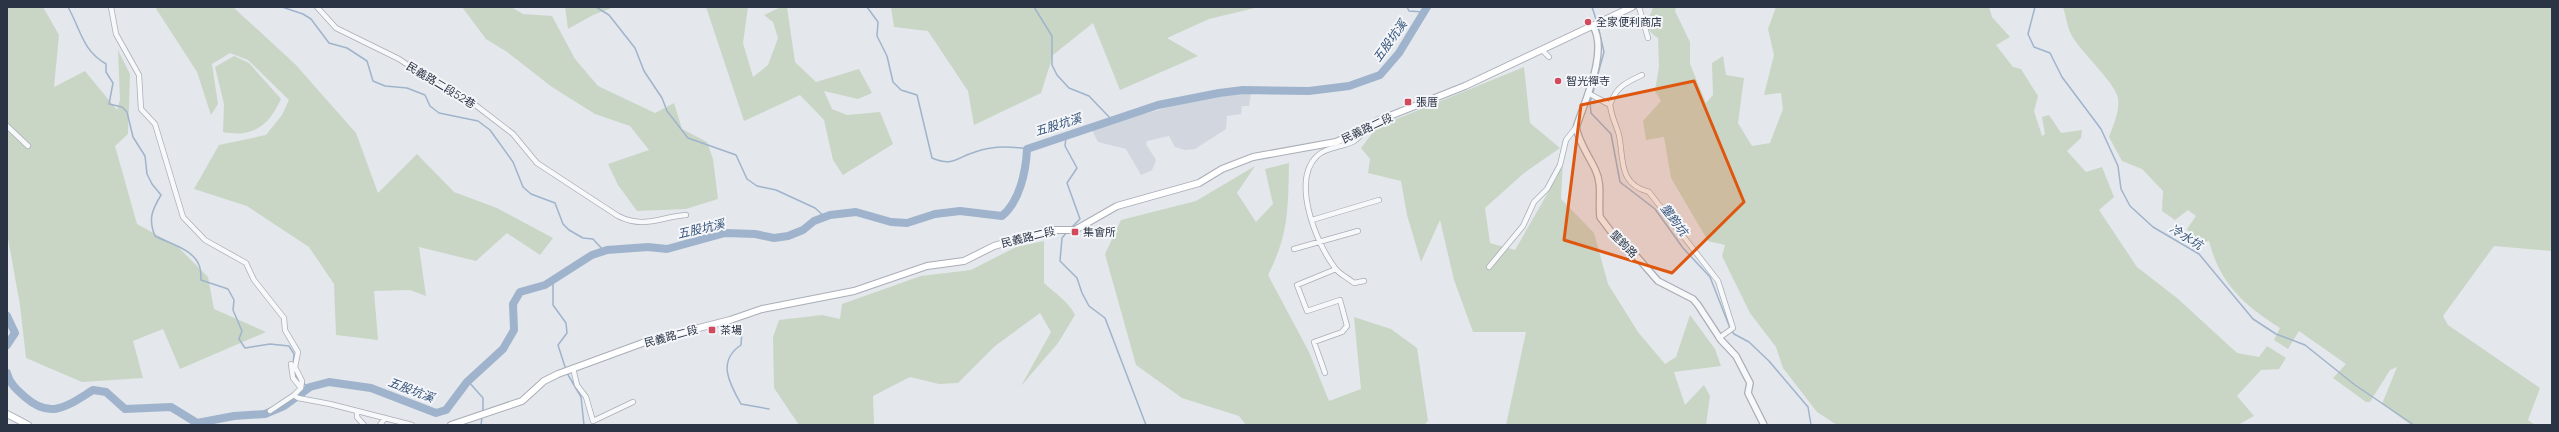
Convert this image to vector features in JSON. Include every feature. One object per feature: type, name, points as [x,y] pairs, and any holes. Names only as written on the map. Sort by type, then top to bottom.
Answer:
[{"type":"main road","name":"民義路二段","points":[[451,425],[522,401],[544,381],[568,370],[648,341],[730,320],[762,309],[854,291],[927,266],[964,261],[994,246],[1048,230],[1068,230],[1085,225],[1117,206],[1199,183],[1222,169],[1253,157],[1336,142],[1363,130],[1377,121],[1465,86],[1632,7]]},
{"type":"main road","points":[[7,414],[28,425]]},
{"type":"street","points":[[111,7],[116,34],[139,75],[141,109],[155,124],[183,217],[205,240],[246,263],[254,280],[280,311],[284,318],[285,330],[298,352],[295,366],[302,381],[301,388],[296,397],[270,411]]},
{"type":"street","name":"民義路二段52巷","points":[[318,7],[336,28],[400,59],[439,86],[451,89],[466,97],[513,134],[537,164],[618,216],[628,221],[660,222],[674,216],[686,215]]},
{"type":"street","points":[[1639,7],[1648,38]]},
{"type":"street","points":[[1489,267],[1523,226],[1534,202],[1546,189],[1560,165],[1566,140],[1576,126],[1591,94],[1599,42],[1597,24]]},
{"type":"street","points":[[1542,50],[1549,57]]},
{"type":"street","points":[[1642,75],[1621,85],[1615,92],[1610,105],[1612,120],[1618,133],[1626,178],[1634,186],[1649,192],[1718,281],[1734,328],[1720,338]]},
{"type":"street","points":[[1591,94],[1610,105]]},
{"type":"street","points":[[7,126],[28,146]]},
{"type":"street","name":"壟鉤路","points":[[1576,126],[1601,188],[1600,217],[1618,241],[1631,250],[1658,281],[1693,299],[1720,338],[1736,356],[1745,371],[1750,383],[1748,393],[1764,425]]},
{"type":"street","points":[[1363,130],[1355,141],[1318,154],[1307,168],[1306,204],[1320,241],[1336,269],[1354,283],[1364,281]]},
{"type":"street","points":[[1312,220],[1379,200]]},
{"type":"street","points":[[1294,249],[1358,231]]},
{"type":"street","points":[[1325,373],[1314,342],[1342,332],[1347,326],[1340,300],[1306,311],[1297,285],[1336,269]]},
{"type":"street","points":[[291,364],[293,378],[301,388]]},
{"type":"street","points":[[568,370],[586,397],[593,421],[633,402]]},
{"type":"street","points":[[296,397],[412,425]]},
{"type":"street","points":[[356,411],[357,417],[364,425]]},
{"type":"street","points":[[380,425],[385,418]]},
{"type":"highlighted area","points":[[1694,81],[1744,202],[1672,273],[1564,240],[1581,105]]},
{"type":"shaded area","points":[[1251,92],[1249,106],[1242,106],[1241,114],[1227,116],[1226,129],[1195,149],[1185,150],[1175,147],[1169,136],[1147,141],[1146,144],[1156,160],[1152,170],[1141,175],[1126,149],[1098,142],[1091,128],[1222,93]]},
{"type":"green space","points":[[7,7],[43,7],[59,35],[54,87],[85,71],[117,110],[120,100],[118,50],[130,74],[128,134],[115,146],[137,224],[177,246],[208,277],[214,309],[266,332],[180,369],[163,329],[133,341],[143,378],[82,382],[26,358],[20,305],[7,233]]},
{"type":"green space","points":[[155,7],[233,7],[295,64],[356,133],[378,193],[417,154],[454,192],[497,208],[553,238],[540,255],[507,233],[476,261],[419,247],[426,296],[410,290],[374,291],[378,340],[336,335],[334,284],[309,247],[247,206],[194,189],[219,145],[266,135],[282,115],[289,100],[248,60],[230,53],[212,64],[218,104],[211,115],[197,72]]},
{"type":"green space","points":[[462,7],[511,7],[523,14],[552,16],[575,59],[598,86],[655,113],[674,103],[682,129],[707,142],[713,159],[718,199],[686,209],[637,211],[618,185],[608,164],[649,150],[630,126],[595,114],[552,87],[507,52],[486,39]]},
{"type":"green space","points":[[565,7],[614,7],[593,15],[568,29]]},
{"type":"green space","points":[[706,7],[748,7],[743,43],[753,77],[768,65],[778,38],[773,22],[764,15],[781,7],[787,7],[795,62],[816,82],[859,69],[872,93],[858,99],[824,91],[832,109],[847,115],[880,112],[893,144],[843,175],[833,160],[824,120],[800,95],[744,121]]},
{"type":"green space","points":[[891,7],[1259,7],[1209,19],[1167,38],[1198,56],[1120,90],[1093,23],[1053,55],[1041,93],[974,125],[968,91],[928,31],[894,27]]},
{"type":"green space","points":[[1653,7],[1676,7],[1675,11],[1690,42],[1690,64],[1706,103],[1713,95],[1712,63],[1723,56],[1726,75],[1744,78],[1738,123],[1752,146],[1770,143],[1783,109],[1781,93],[1764,95],[1774,55],[1768,29],[1776,7],[1989,7],[1992,17],[2010,37],[1996,45],[2013,67],[2021,69],[2038,96],[2034,111],[2042,136],[2045,134],[2042,117],[2049,115],[2061,133],[2082,130],[2081,138],[2067,151],[2086,172],[2102,167],[2114,197],[2099,210],[2137,267],[2177,298],[2237,353],[2259,357],[2267,346],[2286,358],[2279,369],[2261,370],[2237,396],[2254,416],[2238,425],[1837,425],[1817,412],[1783,368],[1776,347],[1750,313],[1722,256],[1725,245],[1708,241],[1671,178],[1664,137],[1646,140],[1643,121],[1661,101],[1655,91],[1659,67],[1658,38],[1648,28],[1648,21]]},
{"type":"green space","points":[[2063,7],[2552,7],[2552,251],[2494,246],[2443,316],[2448,325],[2540,388],[2528,420],[2535,425],[2411,425],[2382,404],[2397,367],[2390,370],[2370,402],[2366,402],[2333,378],[2346,364],[2299,331],[2288,349],[2274,340],[2280,328],[2255,311],[2235,292],[2220,270],[2209,241],[2199,243],[2187,229],[2196,216],[2188,210],[2175,220],[2162,211],[2163,191],[2142,169],[2122,161],[2109,137],[2116,118],[2118,98],[2111,84],[2075,41],[2071,34]]},
{"type":"green space","points":[[234,56],[249,63],[281,99],[266,122],[259,128],[243,133],[223,132],[224,104],[215,67]]},
{"type":"green space","points":[[1524,67],[1530,123],[1560,148],[1524,173],[1485,208],[1490,243],[1515,250],[1557,177],[1563,158],[1561,199],[1594,233],[1608,284],[1638,332],[1665,364],[1676,357],[1690,315],[1715,349],[1721,366],[1674,372],[1685,405],[1704,385],[1710,396],[1706,425],[1506,425],[1526,332],[1473,332],[1454,280],[1440,220],[1421,262],[1407,215],[1401,181],[1368,173],[1370,159],[1361,148],[1377,127]]},
{"type":"green space","points":[[1289,163],[1288,194],[1284,233],[1280,247],[1268,275],[1309,352],[1329,401],[1361,389],[1354,317],[1391,329],[1417,348],[1428,421],[1424,425],[1246,425],[1239,416],[1182,398],[1136,365],[1105,254],[1121,220],[1196,201],[1255,166],[1237,193],[1256,222],[1273,204],[1265,169]]},
{"type":"green space","points":[[1044,241],[1044,283],[1065,302],[1075,315],[1058,343],[1021,386],[1051,332],[1040,313],[995,346],[958,383],[939,384],[910,377],[873,396],[874,425],[799,425],[774,388],[773,337],[779,320],[822,315],[840,319],[842,304],[921,276],[971,270],[1016,247]]},
{"type":"waterway","points":[[68,7],[87,46],[106,64],[106,72],[113,83],[109,104],[122,107],[127,112],[133,137],[145,156],[147,174],[152,184],[161,195],[155,205],[151,220],[155,236],[180,247],[196,259],[200,267],[201,280],[228,289],[234,300],[233,310],[242,331],[239,339],[245,348],[270,344],[289,346],[294,354],[293,365]]},
{"type":"waterway","points":[[282,7],[303,14],[311,19],[329,43],[347,48],[367,61],[373,81],[385,86],[407,88],[425,95],[430,106],[439,113],[478,121],[490,130],[513,162],[523,187],[531,194],[555,203],[563,224],[569,230],[583,238],[593,239],[604,251]]},
{"type":"waterway","points":[[596,7],[609,15],[635,48],[644,71],[662,98],[667,111],[688,138],[736,155],[747,179],[757,186],[776,190],[815,208],[825,217]]},
{"type":"waterway","points":[[867,7],[878,22],[877,36],[887,56],[893,82],[901,90],[917,95],[932,158],[939,161],[950,162],[968,154],[988,149],[1007,147],[1027,149]]},
{"type":"waterway","points":[[1034,7],[1052,36],[1052,65],[1057,75],[1069,88],[1089,96],[1111,119]]},
{"type":"waterway","points":[[1407,7],[1409,11],[1423,12]]},
{"type":"waterway","name":"五股坑溪","points":[[7,373],[11,383],[19,392],[34,404],[43,408],[59,408],[75,401],[93,390],[106,392],[125,409],[171,407],[197,423],[234,416],[265,414],[284,406],[310,387],[329,382],[371,388],[436,413],[446,410],[467,382],[503,349],[514,330],[513,304],[520,292],[545,285],[592,255],[607,250],[648,247],[667,249],[725,233],[755,234],[774,238],[788,236],[803,230],[814,221],[830,215],[856,212],[891,222],[907,223],[935,214],[960,211],[1002,216],[1008,210],[1018,194],[1025,167],[1027,149],[1158,105],[1219,93],[1243,90],[1309,91],[1349,86],[1380,75],[1399,53],[1427,7]]},
{"type":"waterway","name":"壟鉤坑","points":[[1592,7],[1597,22]]},
{"type":"waterway","name":"冷水坑","points":[[2035,7],[2028,34],[2034,47],[2050,53],[2062,77],[2101,129],[2118,166],[2121,189],[2130,206],[2153,227],[2199,254],[2253,319],[2276,334],[2305,345],[2355,385],[2414,425]]},
{"type":"waterway","name":"壟鉤坑","points":[[1598,26],[1604,52],[1590,103],[1591,113],[1611,134],[1620,182],[1655,209],[1683,248],[1710,277],[1730,328],[1734,334],[1749,342],[1769,361],[1808,407],[1811,425]]},
{"type":"waterway","points":[[1066,137],[1065,146],[1077,168],[1067,183],[1080,219],[1071,228]]},
{"type":"waterway","points":[[1067,232],[1062,238],[1060,261],[1077,278],[1082,293],[1089,306],[1105,318],[1146,425]]},
{"type":"waterway","points":[[553,280],[553,305],[566,323],[567,333],[558,345],[566,370]]},
{"type":"waterway","name":"五股坑溪","points":[[7,316],[15,333],[7,345]]},
{"type":"waterway","points":[[742,330],[741,345],[729,358],[727,365],[729,380],[741,404],[769,409]]},
{"type":"waterway","points":[[294,372],[298,381]]},
{"type":"waterway","points":[[567,373],[581,397],[584,425]]},
{"type":"waterway","points":[[468,381],[483,398],[483,411]]},
{"type":"waterway","name":"五股坑溪","points":[[304,384],[310,387]]},
{"type":"waterway","points":[[481,425],[482,417]]},
{"type":"place","name":"全家便利商店","points":[[1588,22]]},
{"type":"place","name":"智光禪寺","points":[[1558,81]]},
{"type":"place","name":"張厝","points":[[1408,102]]},
{"type":"place","name":"集會所","points":[[1075,232]]},
{"type":"place","name":"茶場","points":[[712,330]]}]
